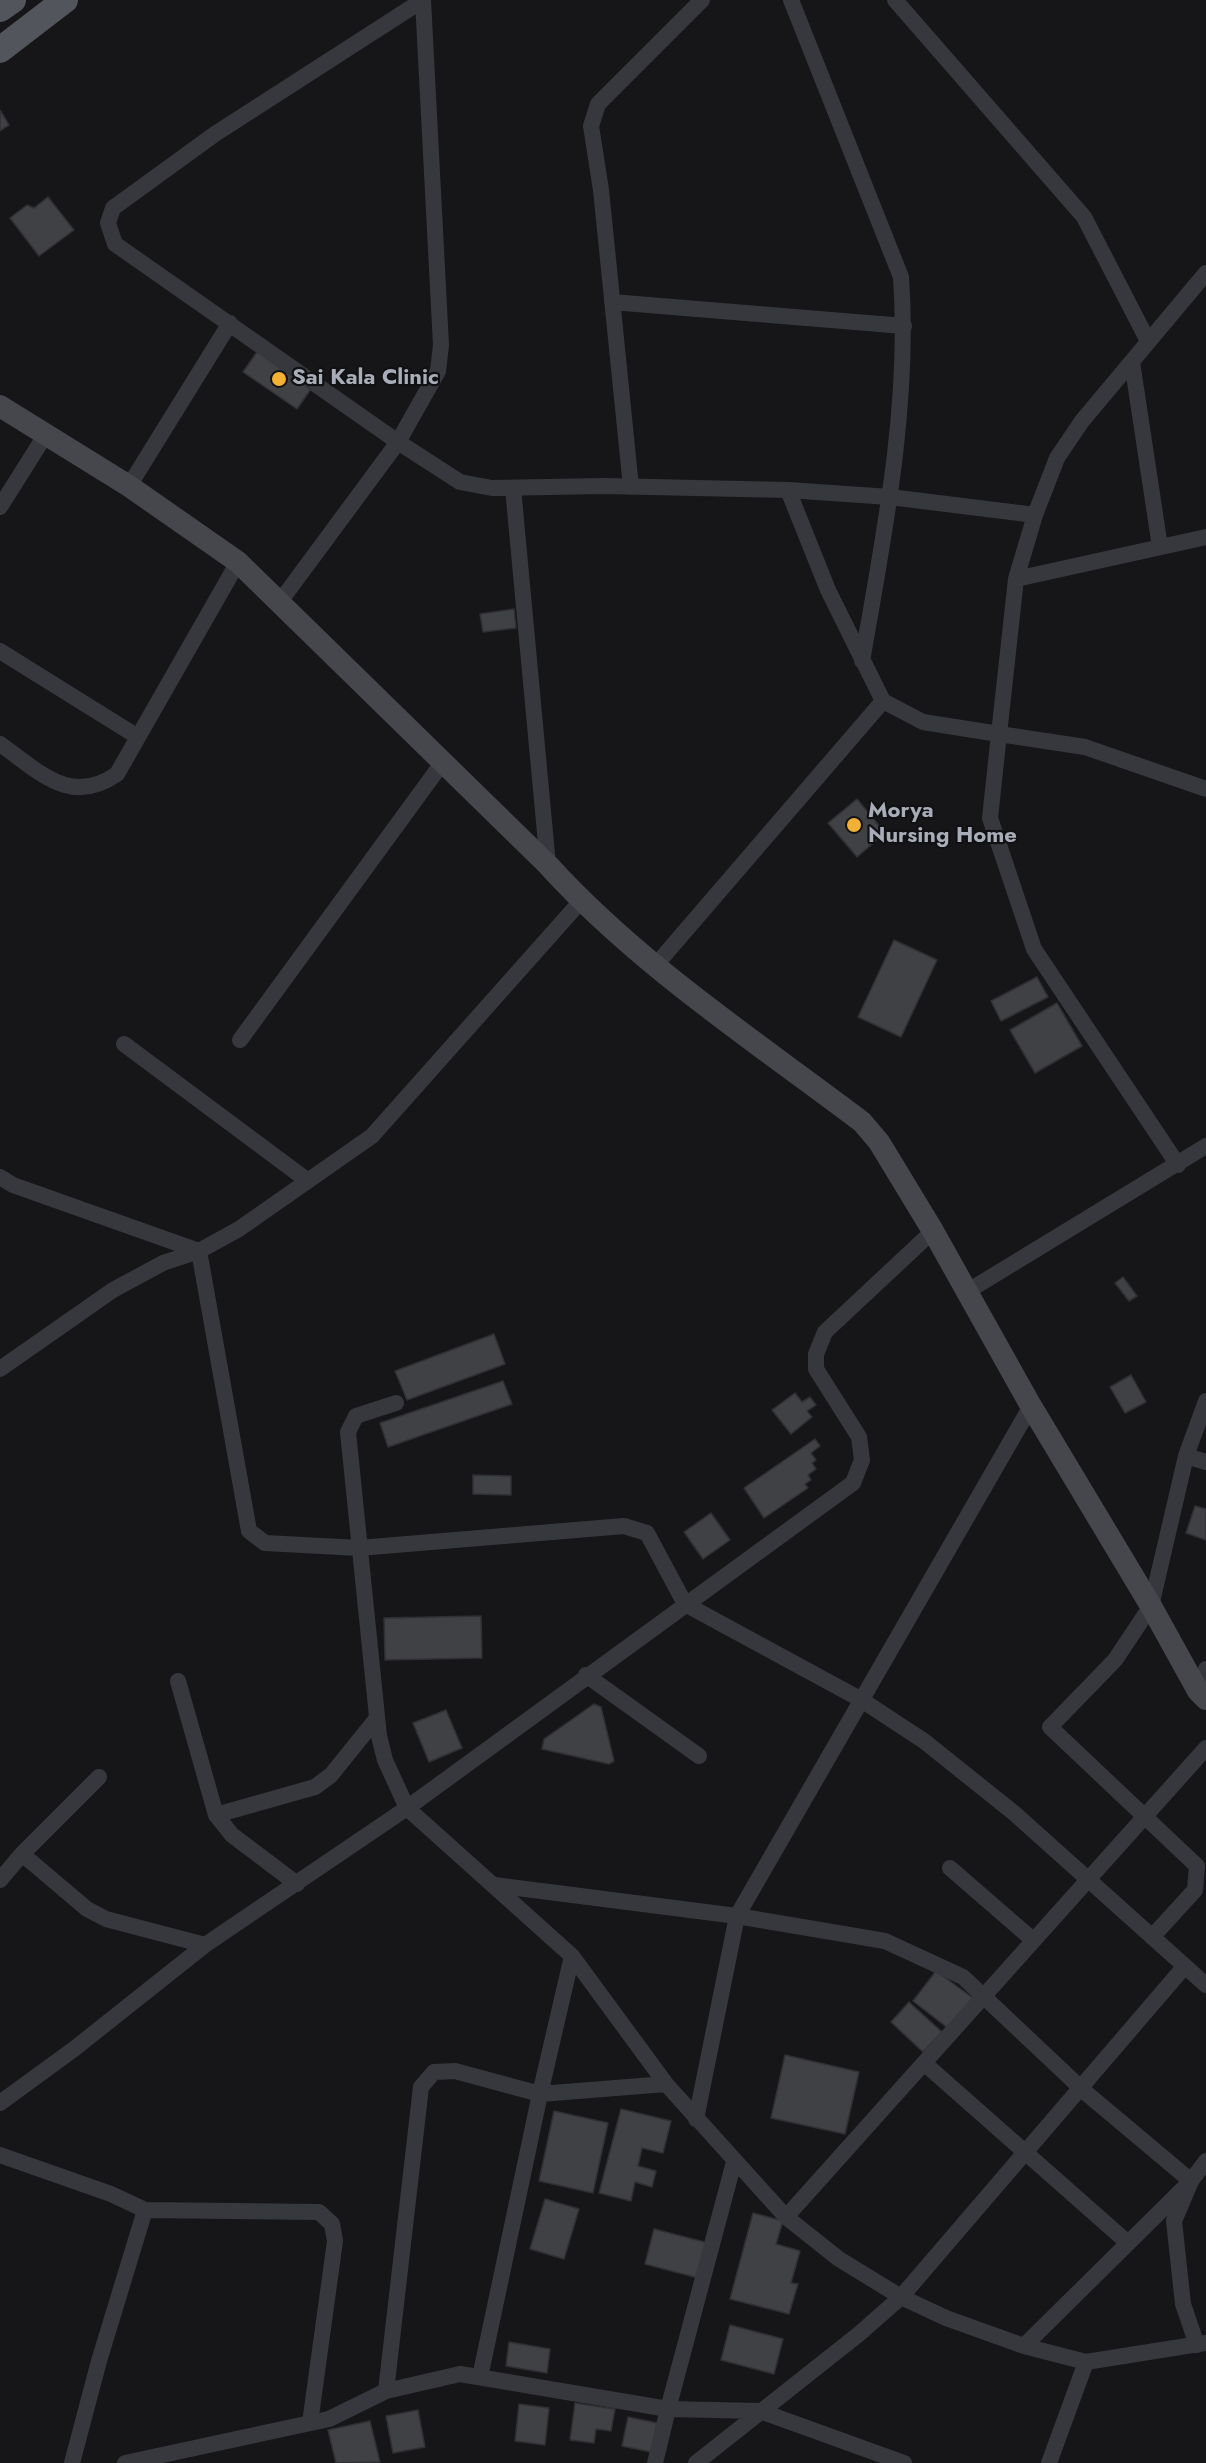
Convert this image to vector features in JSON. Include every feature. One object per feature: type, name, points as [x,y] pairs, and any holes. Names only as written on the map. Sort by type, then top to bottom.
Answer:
[{"type":"main road","points":[[0,9],[13,0]]},
{"type":"main road","points":[[0,50],[65,0]]},
{"type":"main road","points":[[0,406],[129,486],[238,562],[548,865],[581,901],[656,966],[862,1122],[879,1142],[933,1231],[1031,1406],[1202,1695]]},
{"type":"street","points":[[279,603],[398,442],[438,371],[441,345],[423,0],[215,134],[113,208],[108,223],[115,243],[398,442],[460,482],[492,488],[631,487],[788,490],[890,497],[1035,516]]},
{"type":"street","points":[[631,487],[602,190],[591,126],[598,104],[702,0]]},
{"type":"street","points":[[791,0],[901,277],[904,326],[890,497],[862,661]]},
{"type":"street","points":[[895,0],[1084,217],[1148,341]]},
{"type":"street","points":[[1178,1165],[1034,949],[990,818],[1016,579],[1035,516],[1057,458],[1082,421],[1206,273]]},
{"type":"street","points":[[612,302],[904,326]]},
{"type":"street","points":[[129,486],[230,323]]},
{"type":"street","points":[[1131,362],[1160,547]]},
{"type":"street","points":[[0,507],[46,434]]},
{"type":"street","points":[[513,488],[548,865]]},
{"type":"street","points":[[788,490],[828,590],[883,701],[923,722],[1085,747],[1206,789]]},
{"type":"street","points":[[1016,579],[1206,537]]},
{"type":"street","points":[[0,744],[52,780],[85,794],[117,774],[238,562]]},
{"type":"street","points":[[0,651],[138,737]]},
{"type":"street","points":[[656,966],[883,701]]},
{"type":"street","points":[[240,1040],[443,762]]},
{"type":"street","points":[[0,1369],[113,1290],[163,1263],[199,1251],[239,1230],[372,1136],[581,901]]},
{"type":"street","points":[[124,1044],[308,1181]]},
{"type":"street","points":[[968,1291],[1206,1146]]},
{"type":"street","points":[[0,1178],[13,1185],[199,1251]]},
{"type":"street","points":[[0,2103],[74,2049],[205,1945],[407,1808],[586,1675],[853,1483],[862,1460],[859,1437],[816,1369],[816,1354],[825,1332],[933,1231]]},
{"type":"street","points":[[199,1251],[249,1531],[265,1543],[359,1548],[624,1526],[647,1533],[685,1604],[860,1700],[924,1741],[1014,1813],[1206,1985]]},
{"type":"street","points":[[1152,1937],[1195,1890],[1197,1866],[1050,1727],[1115,1660],[1151,1606],[1186,1456],[1206,1401]]},
{"type":"street","points":[[396,1403],[356,1416],[348,1432],[377,1718],[385,1760],[407,1808],[572,1956],[666,2084],[786,2217],[838,2259],[901,2297],[946,2318],[1024,2346],[1086,2361],[1201,2344],[1183,2304],[1174,2221],[1191,2181]]},
{"type":"street","points":[[696,2119],[736,1916],[1031,1406]]},
{"type":"street","points":[[1186,1456],[1206,1462]]},
{"type":"street","points":[[1202,1695],[1206,1669]]},
{"type":"street","points":[[586,1675],[699,1756]]},
{"type":"street","points":[[178,1681],[216,1815],[232,1835],[297,1884]]},
{"type":"street","points":[[216,1815],[315,1787],[331,1775],[377,1718]]},
{"type":"street","points":[[786,2217],[1206,1748]]},
{"type":"street","points":[[0,1880],[22,1854],[99,1777]]},
{"type":"street","points":[[22,1854],[87,1909],[106,1919],[205,1945]]},
{"type":"street","points":[[950,1868],[1033,1940]]},
{"type":"street","points":[[494,1886],[736,1916],[885,1941],[963,1977],[1081,2088],[1191,2181]]},
{"type":"street","points":[[480,2377],[540,2094],[572,1956]]},
{"type":"street","points":[[696,2463],[859,2334],[901,2297],[1185,1966]]},
{"type":"street","points":[[924,2063],[1128,2243]]},
{"type":"street","points":[[386,2391],[421,2087],[434,2072],[454,2071],[540,2094],[666,2084]]},
{"type":"street","points":[[0,2155],[111,2194],[145,2210],[319,2212],[332,2224],[335,2241],[309,2423]]},
{"type":"street","points":[[1024,2346],[1191,2181],[1206,2161]]},
{"type":"street","points":[[655,2463],[734,2162]]},
{"type":"street","points":[[72,2463],[99,2361],[145,2210]]},
{"type":"street","points":[[1048,2463],[1086,2361]]},
{"type":"street","points":[[125,2463],[329,2419],[386,2391],[460,2374],[668,2409],[760,2411],[874,2458],[903,2463]]},
{"type":"building","points":[[0,110],[9,125],[0,131]]},
{"type":"building","points":[[48,197],[74,230],[39,256],[10,218],[27,205],[34,208]]},
{"type":"building","points":[[259,349],[313,386],[297,409],[243,372]]},
{"type":"building","points":[[514,609],[516,628],[483,632],[480,614]]},
{"type":"building","points":[[857,799],[885,833],[857,857],[828,823]]},
{"type":"building","points":[[894,940],[937,960],[901,1037],[858,1017]]},
{"type":"building","points":[[1037,977],[1048,997],[1001,1021],[991,1001]]},
{"type":"building","points":[[1057,1003],[1082,1046],[1035,1073],[1010,1030]]},
{"type":"building","points":[[1123,1277],[1137,1296],[1129,1301],[1115,1283]]},
{"type":"building","points":[[494,1334],[505,1364],[407,1400],[395,1371]]},
{"type":"building","points":[[1131,1375],[1146,1402],[1125,1413],[1110,1387]]},
{"type":"building","points":[[503,1381],[512,1404],[388,1447],[380,1423]]},
{"type":"building","points":[[795,1393],[802,1402],[810,1397],[816,1405],[807,1411],[812,1417],[791,1434],[772,1410]]},
{"type":"building","points":[[815,1439],[820,1446],[811,1453],[816,1460],[812,1463],[816,1469],[808,1475],[811,1480],[805,1484],[808,1488],[764,1518],[744,1488]]},
{"type":"building","points":[[473,1475],[511,1476],[511,1495],[473,1494]]},
{"type":"building","points":[[1195,1506],[1206,1509],[1206,1540],[1186,1533]]},
{"type":"building","points":[[711,1513],[730,1540],[703,1559],[684,1532]]},
{"type":"building","points":[[481,1616],[482,1658],[385,1660],[384,1618]]},
{"type":"building","points":[[594,1704],[601,1707],[614,1761],[609,1764],[542,1749],[544,1739]]},
{"type":"building","points":[[446,1710],[462,1748],[429,1762],[413,1723]]},
{"type":"building","points":[[936,1971],[973,1998],[949,2029],[913,2001]]},
{"type":"building","points":[[909,2002],[942,2032],[923,2052],[891,2022]]},
{"type":"building","points":[[785,2055],[859,2072],[845,2134],[771,2118]]},
{"type":"building","points":[[621,2109],[671,2121],[663,2153],[642,2148],[638,2166],[656,2171],[652,2187],[635,2182],[631,2201],[599,2193]]},
{"type":"building","points":[[554,2111],[608,2123],[593,2193],[539,2181]]},
{"type":"building","points":[[545,2199],[579,2209],[564,2259],[530,2249]]},
{"type":"building","points":[[753,2213],[783,2221],[776,2244],[800,2251],[791,2283],[798,2284],[789,2314],[730,2299]]},
{"type":"building","points":[[654,2229],[708,2243],[698,2278],[645,2264]]},
{"type":"building","points":[[730,2325],[783,2339],[774,2374],[721,2360]]},
{"type":"building","points":[[509,2342],[550,2349],[547,2373],[506,2366]]},
{"type":"building","points":[[575,2403],[615,2409],[611,2431],[596,2429],[594,2443],[570,2440]]},
{"type":"building","points":[[519,2404],[549,2408],[545,2445],[515,2441]]},
{"type":"building","points":[[418,2410],[425,2447],[393,2453],[386,2416]]},
{"type":"building","points":[[628,2417],[657,2423],[651,2452],[622,2446]]},
{"type":"building","points":[[370,2421],[380,2462],[336,2463],[328,2430]]},
{"type":"place","name":"Sai Kala Clinic","points":[[279,379]]},
{"type":"place","name":"Morya Nursing Home","points":[[854,825]]}]
